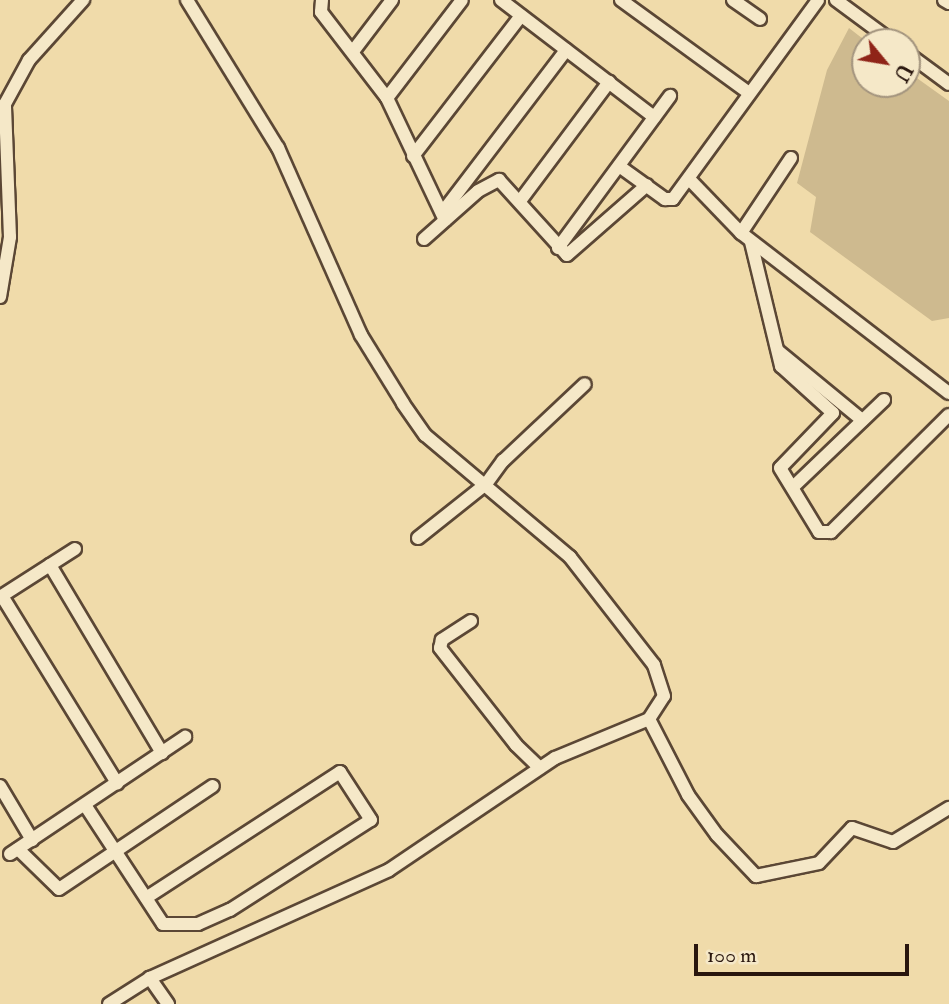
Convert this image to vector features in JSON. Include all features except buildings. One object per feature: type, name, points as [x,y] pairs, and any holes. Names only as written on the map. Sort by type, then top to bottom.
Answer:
[{"type":"street","points":[[0,297],[9,237],[5,104],[29,60],[83,0]]},
{"type":"street","points":[[109,1004],[150,978],[389,870],[574,748],[649,719],[664,696],[654,665],[570,557],[425,435],[382,370],[310,226],[278,148],[187,0]]},
{"type":"street","points":[[322,0],[321,12],[354,50],[387,98],[443,217]]},
{"type":"street","points":[[354,50],[392,0]]},
{"type":"street","points":[[387,98],[462,0]]},
{"type":"street","points":[[500,0],[654,117]]},
{"type":"street","points":[[621,0],[749,93]]},
{"type":"street","points":[[619,166],[671,200],[690,180],[749,93],[818,0]]},
{"type":"street","points":[[836,0],[873,28]]},
{"type":"street","points":[[944,0],[949,3]]},
{"type":"street","points":[[738,2],[760,19]]},
{"type":"street","points":[[413,156],[521,16]]},
{"type":"street","points":[[424,239],[566,50]]},
{"type":"street","points":[[921,63],[949,84]]},
{"type":"street","points":[[520,201],[609,82]]},
{"type":"street","points":[[558,248],[670,96]]},
{"type":"street","points":[[741,233],[791,159]]},
{"type":"street","points":[[690,180],[751,242],[949,393]]},
{"type":"street","points":[[443,217],[495,181],[505,183],[558,248],[568,254],[647,185]]},
{"type":"street","points":[[751,242],[781,366],[833,413],[782,463],[780,470],[819,532],[829,534],[949,415]]},
{"type":"street","points":[[778,351],[862,420]]},
{"type":"street","points":[[418,538],[486,484],[503,461],[585,384]]},
{"type":"street","points":[[793,487],[884,400]]},
{"type":"street","points":[[75,549],[1,597],[117,783]]},
{"type":"street","points":[[50,565],[162,753]]},
{"type":"street","points":[[471,621],[442,640],[440,648],[516,746],[540,768]]},
{"type":"street","points":[[649,719],[688,795],[716,835],[756,876],[819,863],[852,828],[893,842],[949,808]]},
{"type":"street","points":[[185,737],[14,852],[59,889],[213,786]]},
{"type":"street","points":[[85,805],[163,924],[198,924],[230,910],[372,820],[340,772],[146,898]]},
{"type":"street","points":[[0,786],[32,840]]},
{"type":"street","points":[[150,978],[168,1004]]},
{"type":"shaded area","points":[[849,28],[851,98],[921,98],[921,81],[949,101],[949,318],[932,321],[810,232],[816,197],[797,183],[827,70]]}]
